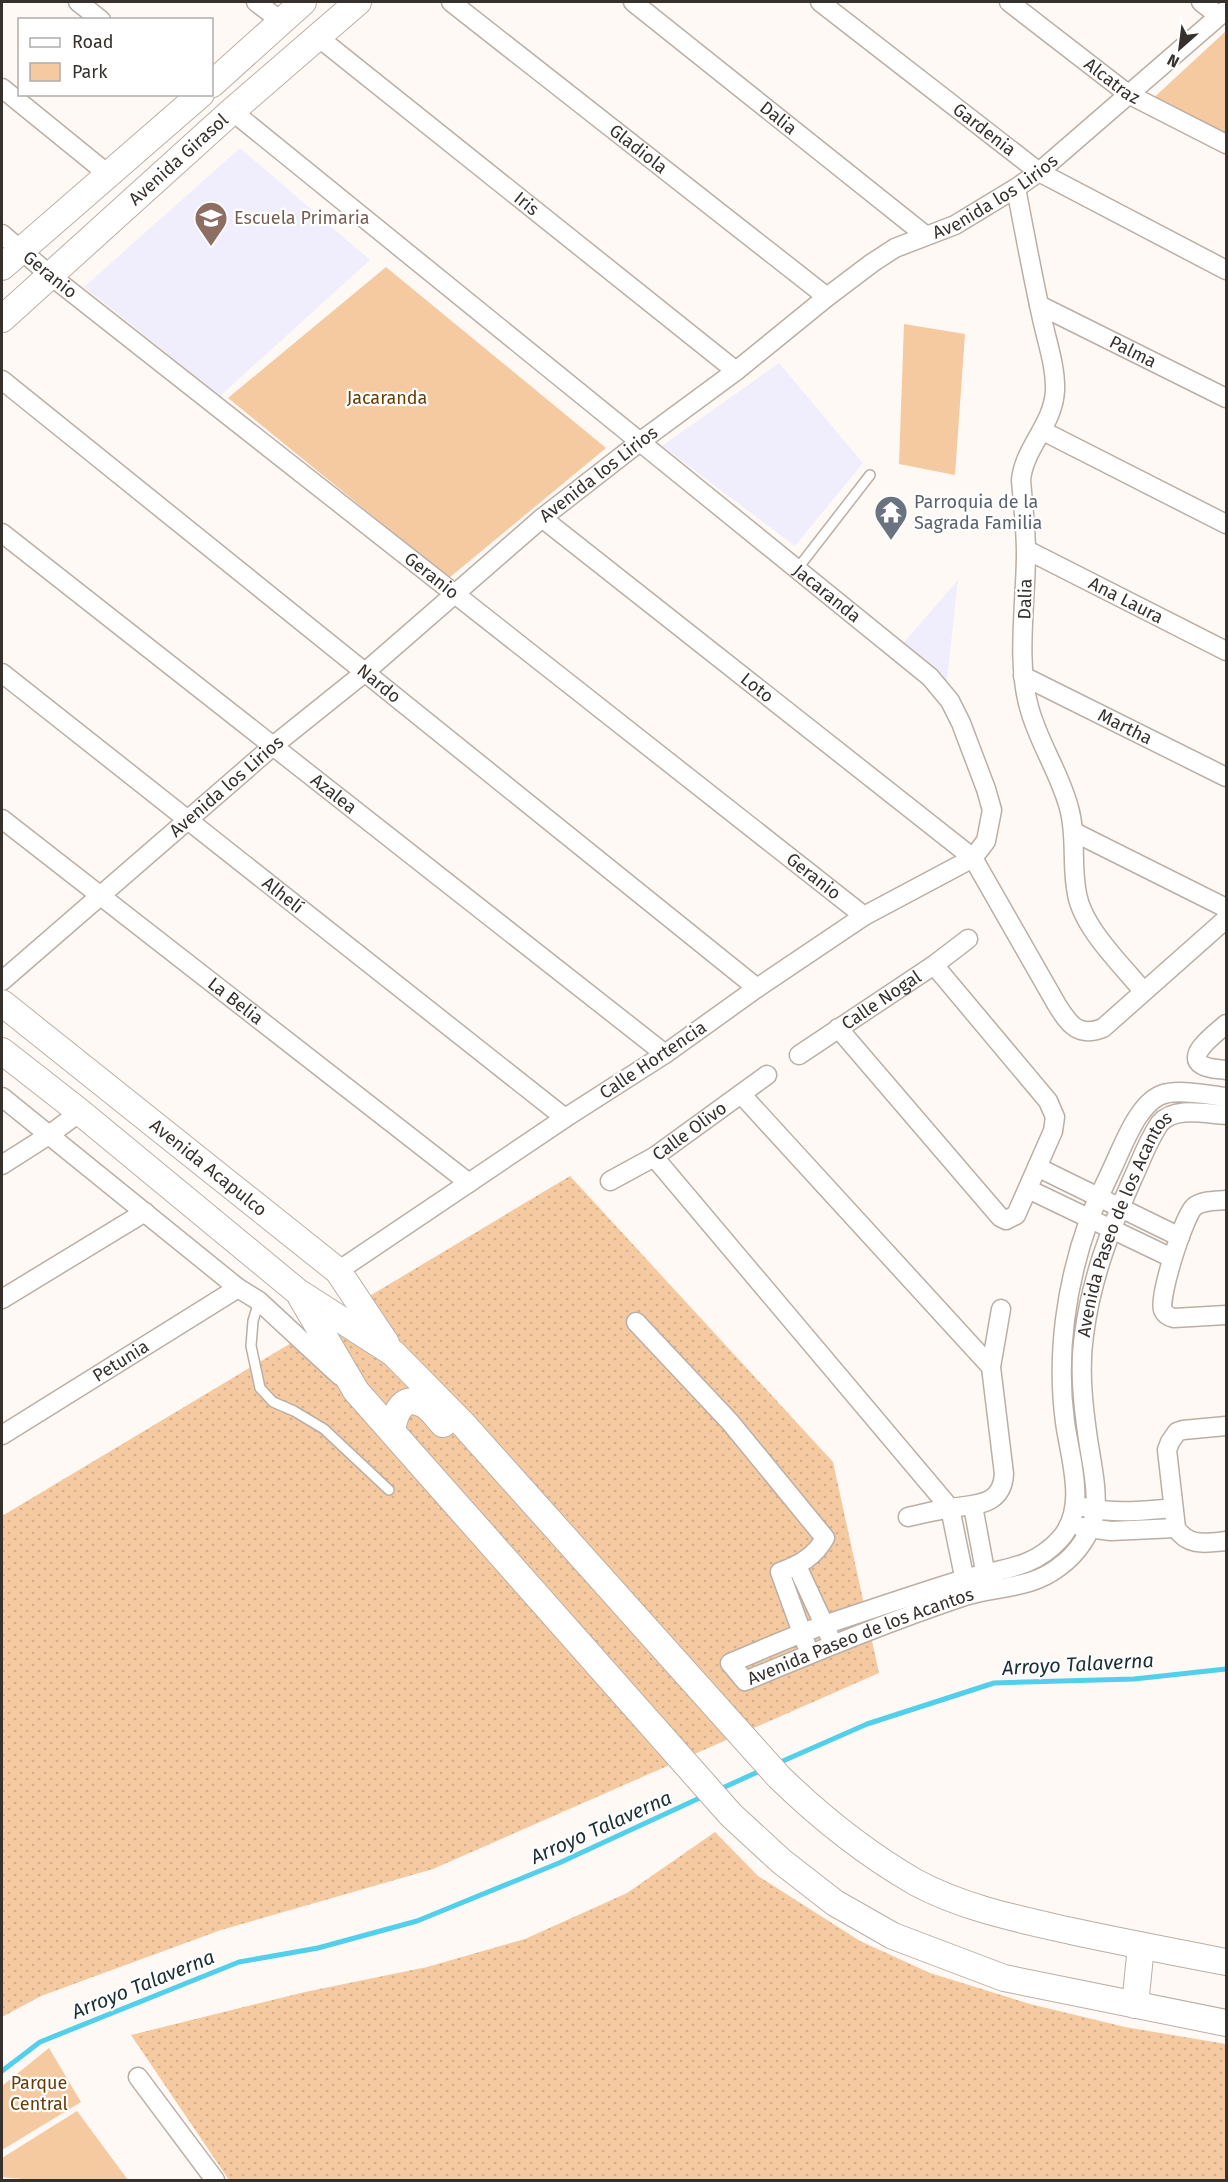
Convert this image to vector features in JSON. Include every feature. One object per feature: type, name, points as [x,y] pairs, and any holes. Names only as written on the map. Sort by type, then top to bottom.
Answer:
[{"type":"street","points":[[78,2],[98,18]]},
{"type":"street","points":[[256,2],[281,21]]},
{"type":"street","name":"Avenida Girasol","points":[[213,82],[303,2]]},
{"type":"street","name":"Avenida Girasol","points":[[2,319],[232,111],[358,2]]},
{"type":"street","name":"Gladiola","points":[[451,2],[827,297]]},
{"type":"street","name":"Dalia","points":[[633,2],[925,235]]},
{"type":"street","name":"Gardenia","points":[[820,2],[1039,172],[1227,270]]},
{"type":"street","name":"Alcatraz","points":[[1009,2],[1128,94],[1227,144]]},
{"type":"street","points":[[1201,2],[1223,13]]},
{"type":"street","name":"Avenida los Lirios","points":[[2,981],[273,746],[364,673],[542,518],[640,441],[736,371],[827,297],[895,248],[955,225],[1039,172],[1223,13]]},
{"type":"street","name":"Iris","points":[[318,37],[736,371]]},
{"type":"street","points":[[2,88],[109,174]]},
{"type":"street","name":"Avenida Girasol","points":[[2,267],[198,96]]},
{"type":"street","name":"Jacaranda","points":[[232,111],[930,677],[950,701],[987,789],[992,810],[986,841],[974,858]]},
{"type":"street","name":"Dalia","points":[[1016,188],[1052,364],[1055,392],[1043,431],[1022,469],[1027,550],[1023,676],[1029,708],[1069,807],[1074,832],[1077,896],[1083,912],[1090,925],[1143,991]]},
{"type":"street","name":"Geranio","points":[[2,234],[51,276],[864,916]]},
{"type":"street","name":"Palma","points":[[1039,305],[1227,398]]},
{"type":"street","name":"Nardo","points":[[2,380],[757,988]]},
{"type":"street","points":[[1043,431],[1227,524]]},
{"type":"street","name":"Loto","points":[[542,518],[974,858]]},
{"type":"street","name":"Azalea","points":[[2,533],[665,1054]]},
{"type":"street","name":"Ana Laura","points":[[1027,550],[1227,651]]},
{"type":"street","name":"Alhelí","points":[[2,673],[565,1118]]},
{"type":"street","name":"Martha","points":[[1023,676],[1227,777]]},
{"type":"street","name":"La Belia","points":[[2,819],[469,1183]]},
{"type":"street","points":[[1074,832],[1227,908]]},
{"type":"street","points":[[974,858],[1057,1005],[1071,1024],[1082,1031],[1095,1031],[1103,1028],[1227,918]]},
{"type":"street","name":"Calle Hortencia","points":[[338,1271],[565,1118],[665,1054],[757,988],[864,916],[974,858]]},
{"type":"street","points":[[934,965],[968,939]]},
{"type":"street","name":"Calle Nogal","points":[[934,965],[1048,1101],[1053,1110],[1055,1117],[1053,1131],[1016,1215],[1006,1220],[1000,1217],[838,1028],[934,965]]},
{"type":"street","name":"Avenida Acapulco","points":[[2,1003],[338,1271],[393,1353]]},
{"type":"street","points":[[1227,1024],[1203,1045],[1197,1057],[1203,1066],[1227,1070]]},
{"type":"street","points":[[799,1055],[838,1028]]},
{"type":"street","name":"Avenida Acapulco","points":[[2,1051],[80,1112],[298,1292]]},
{"type":"street","points":[[741,1094],[767,1075]]},
{"type":"street","name":"Avenida Paseo de los Acantos","points":[[987,1583],[1038,1557],[1060,1539],[1070,1525],[1076,1505],[1064,1414],[1062,1357],[1072,1280],[1089,1218],[1140,1112],[1150,1100],[1171,1092],[1227,1097]]},
{"type":"street","name":"Calle Olivo","points":[[966,1587],[950,1508],[654,1157],[741,1094],[991,1367]]},
{"type":"street","points":[[2,1097],[238,1288],[259,1301],[356,1391],[731,1815],[781,1861],[835,1903],[893,1936],[1004,1978],[1227,2023]]},
{"type":"street","points":[[2,1165],[80,1112]]},
{"type":"street","name":"Avenida Paseo de los Acantos","points":[[966,1587],[745,1681],[730,1663],[824,1625],[966,1587],[987,1583],[1032,1583],[1061,1567],[1076,1552],[1090,1529],[1095,1510],[1082,1386],[1083,1338],[1091,1288],[1111,1229],[1151,1137],[1165,1118],[1178,1113],[1227,1115]]},
{"type":"street","points":[[610,1181],[654,1157]]},
{"type":"street","points":[[1037,1167],[1180,1237]]},
{"type":"street","points":[[1028,1189],[1172,1258]]},
{"type":"street","points":[[1227,1200],[1200,1203],[1194,1207],[1172,1258],[1162,1301],[1163,1310],[1167,1316],[1181,1319],[1227,1315]]},
{"type":"street","points":[[2,1299],[145,1212]]},
{"type":"street","name":"Petunia","points":[[2,1435],[238,1288]]},
{"type":"street","points":[[298,1292],[393,1353],[463,1424],[779,1777],[819,1816],[868,1852],[916,1882],[962,1903],[1009,1918],[1227,1962]]},
{"type":"street","points":[[298,1292],[356,1391]]},
{"type":"street","points":[[908,1517],[950,1508],[973,1506],[991,1500],[1001,1491],[1004,1474],[991,1367],[1001,1309]]},
{"type":"street","points":[[636,1322],[730,1422],[825,1538],[812,1555],[797,1566],[780,1572],[801,1635],[811,1654]]},
{"type":"street","points":[[392,1431],[397,1411],[403,1404],[414,1402],[427,1407],[464,1447],[477,1456],[500,1466]]},
{"type":"street","points":[[1227,1426],[1183,1430],[1173,1436],[1167,1450],[1176,1528],[1180,1535],[1194,1542],[1227,1541]]},
{"type":"street","points":[[1076,1505],[1095,1510],[1131,1512],[1173,1508]]},
{"type":"street","points":[[973,1506],[987,1583]]},
{"type":"street","points":[[1070,1525],[1111,1531],[1176,1528]]},
{"type":"street","points":[[797,1566],[834,1644]]},
{"type":"street","points":[[1135,2005],[1142,1946]]},
{"type":"street","points":[[138,2077],[214,2181]]},
{"type":"lane","points":[[798,568],[870,475]]},
{"type":"lane","points":[[259,1301],[253,1321],[251,1346],[260,1388],[273,1402],[294,1411],[324,1429],[389,1490]]},
{"type":"shaded area","points":[[240,148],[370,260],[220,396],[84,287]]},
{"type":"shaded area","points":[[779,363],[863,463],[795,546],[662,446]]},
{"type":"shaded area","points":[[958,580],[946,689],[899,648]]},
{"type":"green space","points":[[1226,31],[1226,140],[1148,103]]},
{"type":"green space","name":"Jacaranda","points":[[386,267],[606,448],[449,578],[228,398]]},
{"type":"green space","points":[[904,324],[965,334],[955,475],[899,464]]},
{"type":"green space","points":[[570,1176],[833,1462],[879,1673],[433,1869],[221,1930],[41,1996],[2,2017],[2,1516]]},
{"type":"green space","points":[[715,1832],[758,1876],[860,1941],[930,1973],[1030,2004],[1125,2027],[1226,2044],[1226,2180],[229,2180],[131,2035],[305,1992],[427,1967],[525,1939],[627,1893]]},
{"type":"green space","name":"Parque Central","points":[[49,2048],[81,2102],[2,2150],[2,2086]]},
{"type":"green space","points":[[77,2111],[128,2180],[32,2180],[2,2177],[2,2158]]},
{"type":"waterway","name":"Arroyo Talaverna","points":[[776,1764],[867,1724],[994,1683],[1134,1679],[1226,1669]]},
{"type":"waterway","name":"Arroyo Talaverna","points":[[718,1790],[762,1770]]},
{"type":"waterway","name":"Arroyo Talaverna","points":[[2,2071],[40,2042],[239,1962],[318,1948],[417,1921],[559,1863],[704,1796]]},
{"type":"place","name":"Escuela Primaria","points":[[211,247]]},
{"type":"place","name":"Parroquia de la Sagrada Familia","points":[[891,541]]}]
